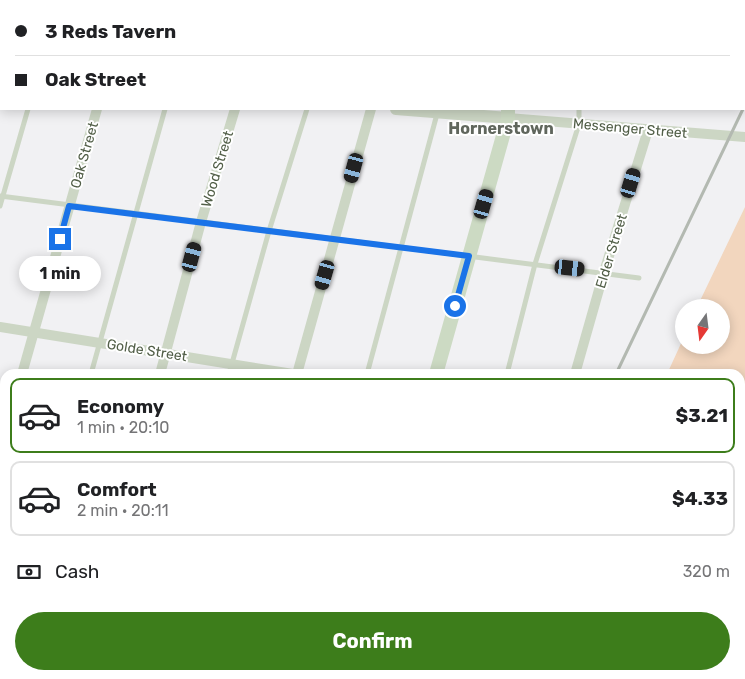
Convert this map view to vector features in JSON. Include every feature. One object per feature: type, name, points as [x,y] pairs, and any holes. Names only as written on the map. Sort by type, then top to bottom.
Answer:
[{"type":"main road","points":[[437,369],[508,113]]},
{"type":"street","name":"Oak Street","points":[[23,369],[97,110]]},
{"type":"street","name":"Wood Street","points":[[161,369],[201,222],[235,110]]},
{"type":"street","points":[[298,369],[371,110]]},
{"type":"street","name":"Messenger Street","points":[[438,110],[508,113],[579,124],[745,137]]},
{"type":"street","name":"Elder Street","points":[[576,369],[648,130]]},
{"type":"street","name":"Golde Street","points":[[0,327],[165,353],[231,369]]},
{"type":"lane","points":[[0,206],[1,196],[28,110]]},
{"type":"lane","points":[[92,369],[165,110]]},
{"type":"lane","points":[[231,369],[269,231],[307,110]]},
{"type":"lane","points":[[368,369],[438,110]]},
{"type":"lane","points":[[508,369],[535,264],[579,124],[579,110]]},
{"type":"lane","points":[[1,196],[639,278]]},
{"type":"shaded area","points":[[745,207],[745,369],[669,369],[676,354],[730,354],[730,299],[701,299]]},
{"type":"railway","points":[[618,369],[743,110]]},
{"type":"district","name":"Hornerstown","points":[[501,128]]},
{"type":"route","points":[[60,239],[69,206],[469,256],[455,306]]}]
